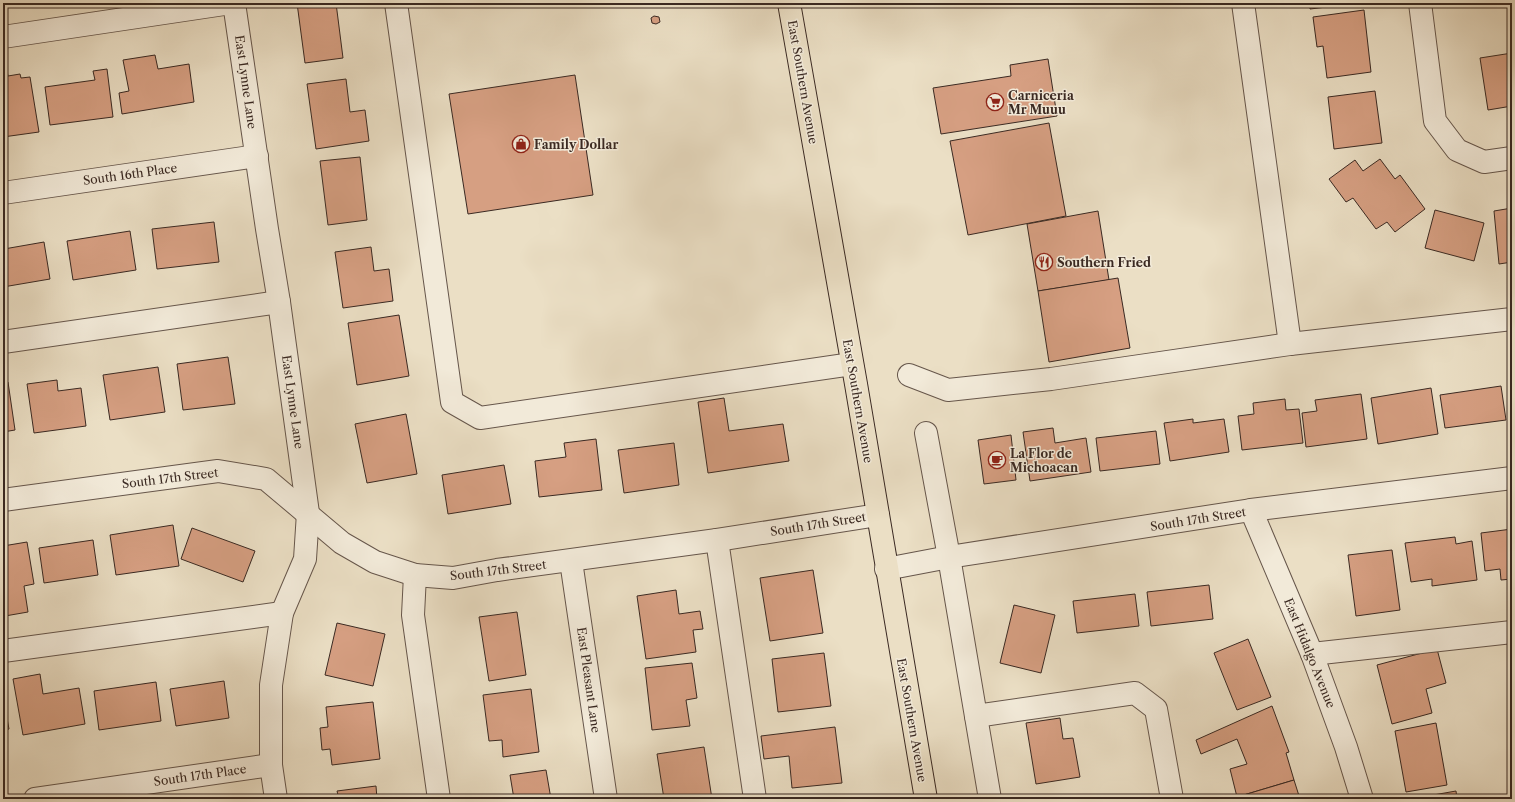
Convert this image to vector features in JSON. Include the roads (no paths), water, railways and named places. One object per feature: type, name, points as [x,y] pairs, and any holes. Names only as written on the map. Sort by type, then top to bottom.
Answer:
[{"type":"main road","name":"East Southern Avenue","points":[[789,3],[926,799]]},
{"type":"street","points":[[3,37],[231,3]]},
{"type":"street","name":"East Lynne Lane","points":[[234,3],[279,302],[308,513],[305,559],[282,613],[271,685],[270,765],[276,799]]},
{"type":"street","points":[[396,3],[452,402],[480,418],[852,364]]},
{"type":"street","points":[[1243,3],[1290,344]]},
{"type":"street","points":[[1420,3],[1435,121],[1457,150],[1484,162],[1512,158]]},
{"type":"street","name":"South 16th Place","points":[[3,192],[257,156]]},
{"type":"street","points":[[3,342],[279,302]]},
{"type":"street","points":[[909,375],[948,390],[1051,379],[1290,344],[1512,319]]},
{"type":"street","points":[[926,433],[990,799]]},
{"type":"street","name":"South 17th Street","points":[[3,500],[218,471],[266,478],[342,543],[375,562],[415,575],[453,578],[496,570],[717,540],[878,515]]},
{"type":"street","name":"South 17th Street","points":[[886,570],[949,558],[1251,510],[1512,478]]},
{"type":"street","name":"East Hidalgo Avenue","points":[[1251,510],[1312,654],[1346,747],[1362,799]]},
{"type":"street","points":[[717,540],[755,799]]},
{"type":"street","name":"East Pleasant Lane","points":[[571,561],[606,799]]},
{"type":"street","points":[[415,575],[413,615],[438,799]]},
{"type":"street","points":[[3,652],[282,613]]},
{"type":"street","points":[[1312,654],[1512,632]]},
{"type":"street","points":[[976,716],[1135,693],[1156,709],[1172,799]]},
{"type":"street","name":"South 17th Place","points":[[35,799],[102,794],[270,765]]},
{"type":"place","name":"Carniceria Mr Muuu","points":[[995,102]]},
{"type":"place","name":"Family Dollar","points":[[521,144]]},
{"type":"place","name":"Southern Fried","points":[[1044,262]]},
{"type":"place","name":"La Flor de Michoacan","points":[[997,460]]}]
